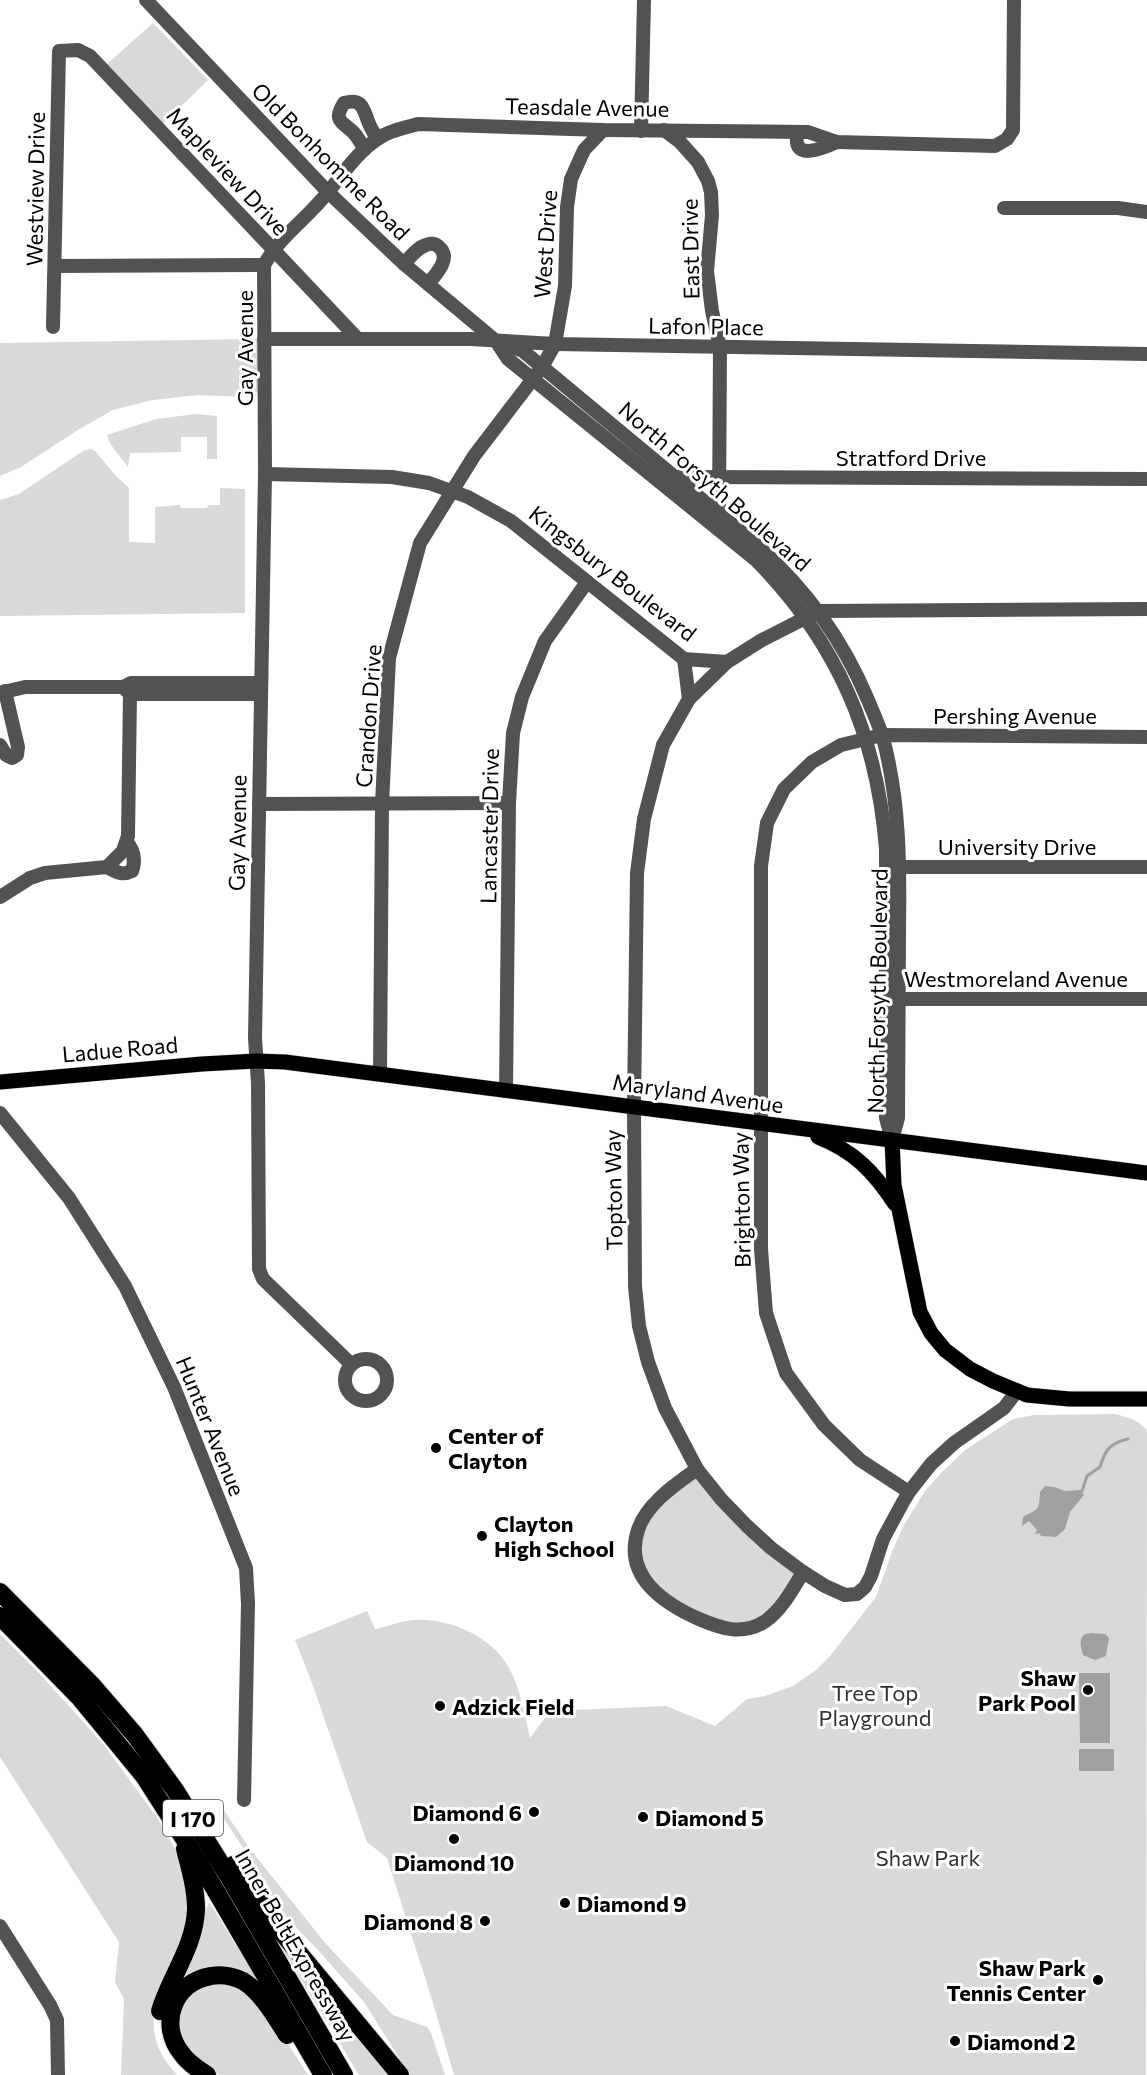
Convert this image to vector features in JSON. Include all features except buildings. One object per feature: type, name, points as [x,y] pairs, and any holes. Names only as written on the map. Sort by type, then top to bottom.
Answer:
[{"type":"highway","name":"Inner Belt Expressway","points":[[0,1592],[91,1684],[135,1735],[175,1790],[229,1877],[345,2075]]},
{"type":"highway","name":"Inner Belt Expressway","points":[[0,1616],[102,1723],[144,1776],[181,1832],[323,2074]]},
{"type":"highway","points":[[175,1790],[251,1888],[283,1934],[400,2075]]},
{"type":"highway","points":[[181,1832],[195,1894],[194,1923],[185,1951],[164,1997],[159,2025],[161,2039],[167,2053],[188,2075]]},
{"type":"highway","points":[[207,2075],[182,2054],[171,2033],[170,2021],[171,2010],[184,1989],[202,1977],[214,1975],[236,1978],[254,1990],[301,2052],[323,2074]]},
{"type":"main road","name":"Maryland Avenue","points":[[250,1061],[285,1062],[1147,1173]]},
{"type":"main road","name":"Ladue Road","points":[[0,1082],[250,1061]]},
{"type":"main road","points":[[798,1129],[837,1145],[860,1161],[901,1213]]},
{"type":"main road","points":[[892,1140],[894,1185],[920,1312],[931,1333],[945,1350],[970,1369],[1017,1391],[1039,1397],[1147,1400]]},
{"type":"street","name":"Old Bonhomme Road","points":[[146,0],[328,192],[404,264],[496,341]]},
{"type":"street","points":[[640,130],[644,0]]},
{"type":"street","name":"Teasdale Avenue","points":[[264,265],[273,249],[377,138],[389,132],[418,124],[603,130],[798,132],[796,142],[803,151],[837,142],[995,146],[1013,130],[1014,0]]},
{"type":"street","name":"Mapleview Drive","points":[[59,51],[78,50],[90,56],[357,338]]},
{"type":"street","name":"Westview Drive","points":[[54,327],[59,51]]},
{"type":"street","points":[[365,149],[354,133],[343,125],[338,117],[344,103],[352,101],[365,110],[368,122],[377,138]]},
{"type":"street","name":"West Drive","points":[[542,367],[555,344],[565,286],[567,207],[571,179],[584,150],[603,130]]},
{"type":"street","name":"East Drive","points":[[664,130],[680,142],[698,162],[711,192],[712,215],[707,271],[712,311],[720,347],[719,529]]},
{"type":"street","points":[[1004,208],[1118,208],[1147,213]]},
{"type":"street","points":[[404,264],[419,248],[427,244],[435,244],[444,256],[443,262],[429,284]]},
{"type":"street","points":[[55,266],[264,265]]},
{"type":"street","name":"Gay Avenue","points":[[264,265],[265,474],[255,1038],[250,1061],[258,1083],[259,1269],[263,1279],[351,1364]]},
{"type":"street","name":"Lafon Place","points":[[264,339],[357,338],[555,344],[1147,354]]},
{"type":"street","name":"North Forsyth Boulevard","points":[[496,341],[523,351],[719,512],[773,560],[819,610],[852,664],[882,735],[895,797],[892,999],[898,1118],[892,1140]]},
{"type":"street","name":"North Forsyth Boulevard","points":[[496,341],[508,359],[756,560],[806,617],[825,646],[853,700],[866,738],[879,791],[893,867]]},
{"type":"street","name":"Crandon Drive","points":[[380,1074],[382,804],[389,658],[420,543],[484,442],[542,367]]},
{"type":"street","name":"Kingsbury Boulevard","points":[[265,474],[392,477],[429,483],[452,490],[484,504],[511,521],[684,659],[727,662]]},
{"type":"street","name":"Stratford Drive","points":[[675,477],[1147,480]]},
{"type":"street","name":"Lancaster Drive","points":[[506,1091],[509,803],[513,734],[522,697],[545,641],[586,582]]},
{"type":"street","points":[[727,662],[762,640],[819,610],[1147,609]]},
{"type":"street","points":[[684,659],[689,699]]},
{"type":"street","name":"Topton Way","points":[[727,662],[689,699],[663,745],[644,819],[637,873],[633,1107],[635,1286],[639,1326],[648,1362],[665,1408],[697,1469],[747,1526],[803,1572],[840,1594],[857,1594],[865,1587],[871,1576],[883,1539],[909,1492]]},
{"type":"street","points":[[107,867],[123,851],[127,842],[127,690],[131,683],[153,688],[261,689]]},
{"type":"street","points":[[0,745],[6,755],[12,758],[17,755],[18,747],[3,692],[25,687],[127,690]]},
{"type":"street","name":"Pershing Avenue","points":[[882,735],[1147,737]]},
{"type":"street","name":"Brighton Way","points":[[882,735],[841,745],[812,762],[784,789],[767,823],[761,866],[761,1249],[766,1313],[786,1372],[824,1425],[860,1460],[909,1492]]},
{"type":"street","points":[[259,804],[509,803]]},
{"type":"street","points":[[0,897],[30,878],[45,873],[107,867],[118,873],[126,874],[132,871],[135,864],[127,842]]},
{"type":"street","name":"University Drive","points":[[893,867],[1147,867]]},
{"type":"street","name":"Westmoreland Avenue","points":[[892,999],[1147,999]]},
{"type":"street","name":"Hunter Avenue","points":[[0,1113],[69,1198],[125,1286],[174,1387],[246,1568],[248,1604],[244,1800]]},
{"type":"street","points":[[909,1492],[931,1464],[954,1443],[1004,1408],[1017,1391]]},
{"type":"street","points":[[697,1469],[657,1502],[638,1529],[635,1543],[639,1567],[643,1577],[658,1596],[680,1611],[719,1627],[731,1630],[746,1629],[772,1616],[803,1572]]},
{"type":"street","points":[[0,1926],[57,2019],[58,2075]]},
{"type":"green space","points":[[153,23],[208,80],[163,124],[107,64]]},
{"type":"green space","points":[[260,339],[260,392],[249,394],[248,397],[198,395],[153,400],[113,410],[21,467],[0,476],[0,343]]},
{"type":"green space","points":[[196,414],[217,416],[217,459],[207,459],[207,437],[181,437],[181,452],[130,453],[128,467],[111,445],[107,435],[156,419]]},
{"type":"green space","points":[[91,449],[129,488],[129,542],[155,543],[155,507],[180,505],[181,508],[207,508],[208,505],[220,505],[220,488],[245,489],[245,613],[0,616],[0,500],[19,494],[83,451]]},
{"type":"green space","name":"Shaw Park","points":[[1115,1414],[1137,1422],[1147,1431],[1146,2075],[454,2075],[387,1858],[367,1842],[295,1640],[367,1611],[375,1629],[419,1620],[447,1623],[460,1628],[485,1641],[504,1660],[518,1688],[530,1738],[550,1711],[666,1706],[715,1726],[747,1699],[765,1696],[793,1686],[816,1670],[830,1656],[876,1597],[904,1525],[925,1491],[965,1450],[1013,1419],[1034,1415]]},
{"type":"green space","points":[[697,1469],[803,1572],[779,1607],[746,1629],[680,1611],[639,1567],[645,1516]]},
{"type":"green space","points":[[0,1634],[104,1745],[158,1819],[183,1863],[189,1917],[154,2010],[155,2038],[165,2060],[177,2075],[121,2075],[124,1999],[115,1982],[119,1942],[0,1757]]},
{"type":"green space","points":[[221,1806],[250,1849],[326,1944],[393,2015],[427,2027],[445,2075],[410,2075],[364,2002],[280,1911],[267,1884],[224,1819]]},
{"type":"green space","points":[[209,1902],[264,1986],[239,1972],[175,1992]]},
{"type":"green space","points":[[269,1927],[395,2075],[359,2075]]},
{"type":"green space","points":[[204,1983],[239,1984],[269,2014],[308,2075],[220,2075],[206,2068],[180,2039],[177,2012],[180,2003]]},
{"type":"shaded area","points":[[1045,1486],[1065,1491],[1080,1490],[1084,1495],[1070,1512],[1065,1529],[1056,1537],[1035,1534],[1037,1530],[1029,1521],[1022,1526],[1023,1517],[1037,1508],[1040,1492]]},
{"type":"shaded area","points":[[1092,1633],[1105,1634],[1109,1638],[1106,1656],[1095,1660],[1083,1655],[1081,1646],[1083,1636]]},
{"type":"shaded area","points":[[1079,1673],[1110,1673],[1110,1743],[1080,1743]]},
{"type":"shaded area","points":[[1079,1749],[1114,1749],[1114,1771],[1079,1771]]},
{"type":"waterway","points":[[1082,1491],[1087,1476],[1100,1467],[1109,1448],[1128,1439]]},
{"type":"place","name":"Center of Clayton","points":[[436,1448]]},
{"type":"place","name":"Clayton High School","points":[[482,1536]]},
{"type":"place","name":"Shaw Park Pool","points":[[1088,1690]]},
{"type":"place","name":"Adzick Field","points":[[440,1706]]},
{"type":"place","name":"Diamond 6","points":[[534,1812]]},
{"type":"place","name":"Diamond 5","points":[[643,1817]]},
{"type":"place","name":"Diamond 10","points":[[454,1839]]},
{"type":"place","name":"Diamond 9","points":[[565,1903]]},
{"type":"place","name":"Diamond 8","points":[[485,1921]]},
{"type":"place","name":"Shaw Park Tennis Center","points":[[1098,1980]]},
{"type":"place","name":"Diamond 2","points":[[955,2041]]},
{"type":"park label","name":"Tree Top Playground","points":[[875,1704]]}]
